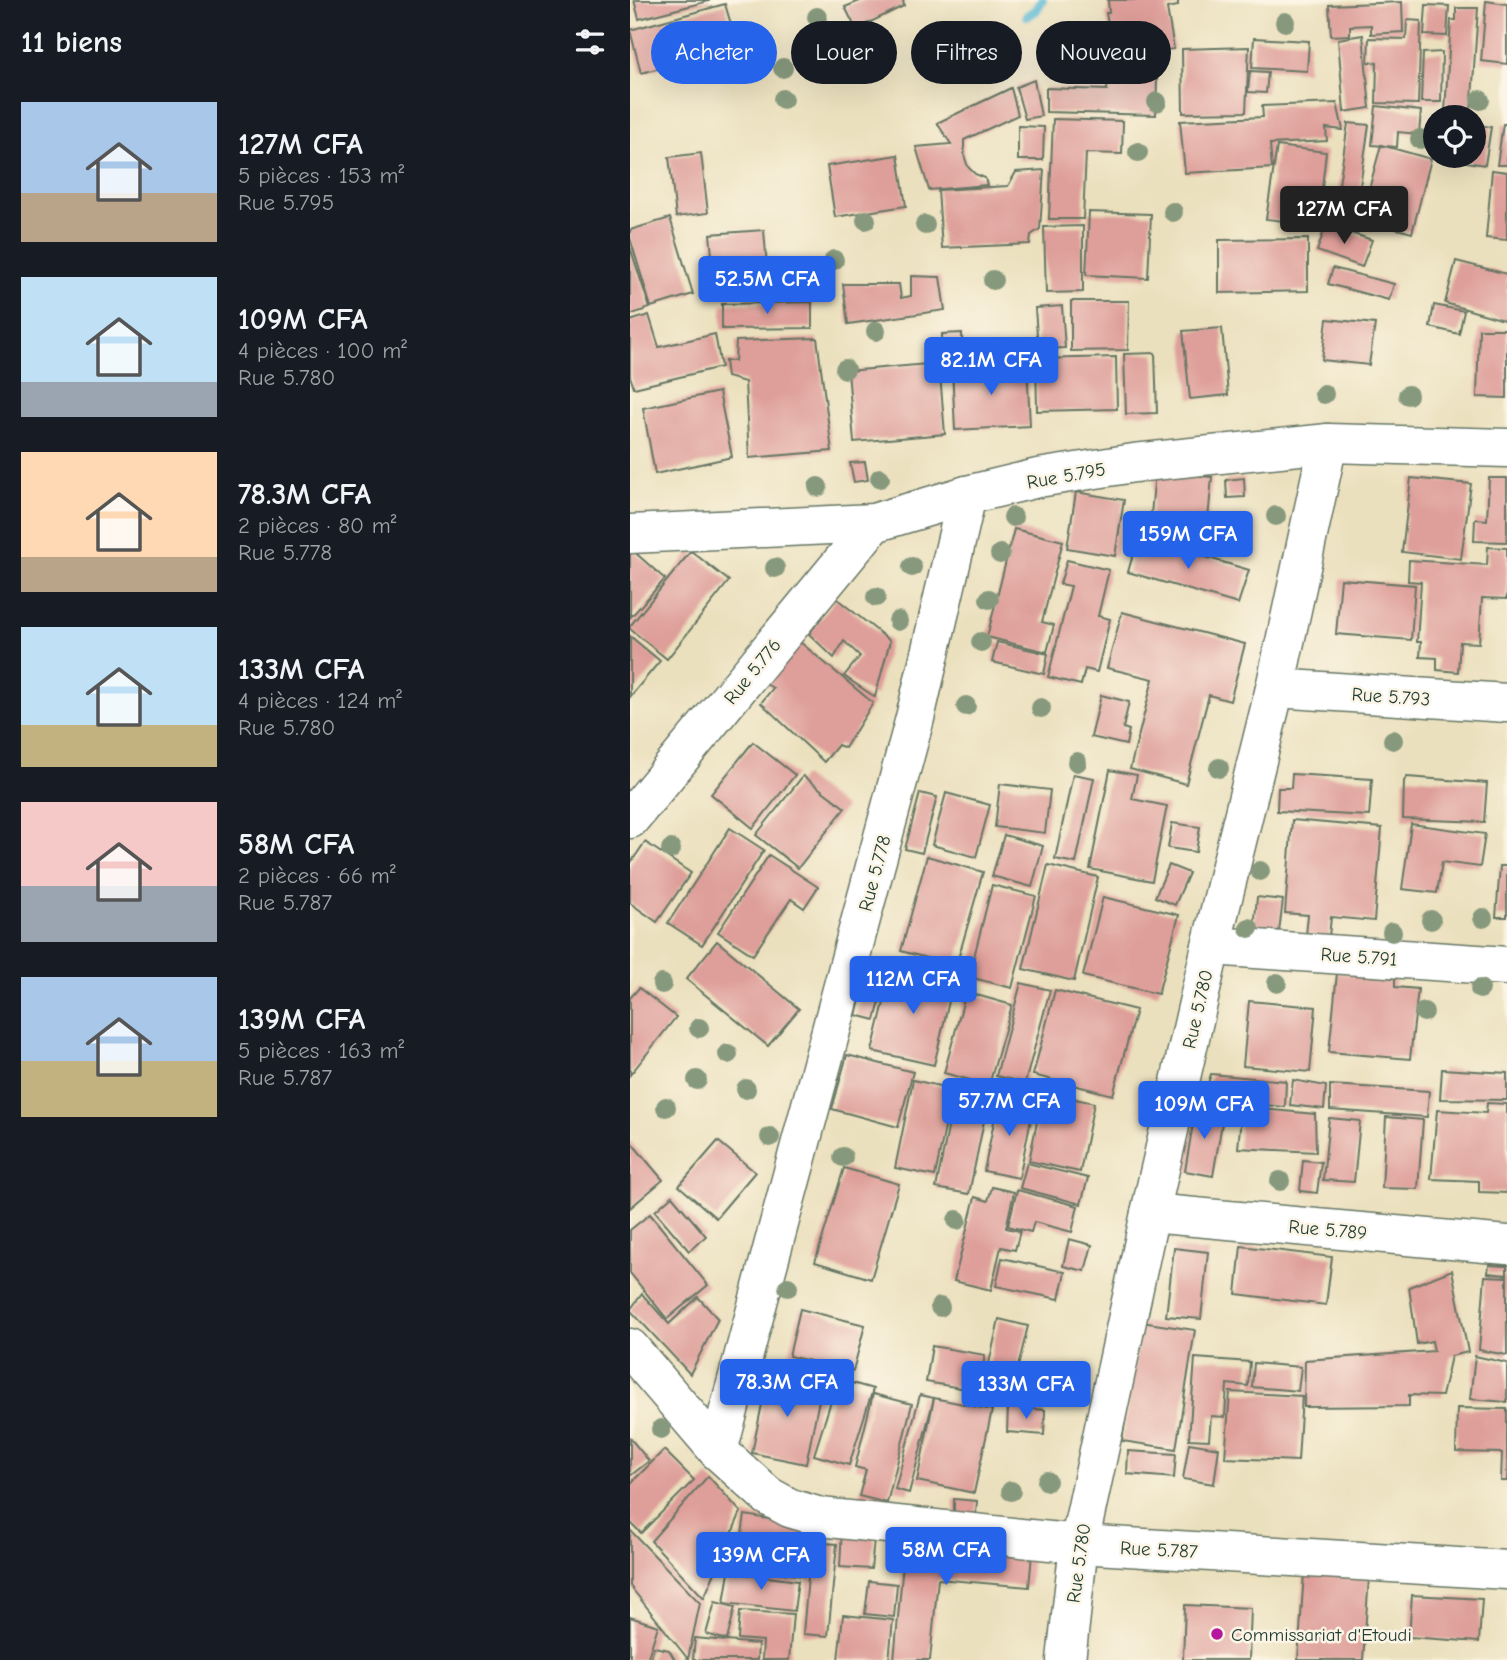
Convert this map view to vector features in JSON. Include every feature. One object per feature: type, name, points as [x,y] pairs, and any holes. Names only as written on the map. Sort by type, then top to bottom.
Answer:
[{"type":"street","name":"Rue 5.795","points":[[630,534],[874,523],[967,495],[1038,478],[1134,463],[1328,443],[1507,448]]},
{"type":"street","name":"Rue 5.780","points":[[1066,1660],[1079,1544],[1150,1213],[1275,688],[1328,443]]},
{"type":"street","name":"Rue 5.778","points":[[718,1451],[915,718],[967,495]]},
{"type":"street","name":"Rue 5.776","points":[[630,819],[874,523]]},
{"type":"street","name":"Rue 5.793","points":[[1275,688],[1507,703]]},
{"type":"street","name":"Rue 5.791","points":[[1212,946],[1507,966]]},
{"type":"street","name":"Rue 5.789","points":[[1150,1213],[1507,1245]]},
{"type":"street","name":"Rue 5.787","points":[[630,1348],[718,1451],[768,1496],[790,1508],[820,1517],[1079,1544],[1507,1570]]},
{"type":"building","points":[[634,0],[709,0],[709,1],[639,19]]},
{"type":"building","points":[[862,0],[903,0],[904,6],[873,21],[852,21],[845,7]]},
{"type":"building","points":[[1108,0],[1178,0],[1178,6],[1167,8],[1169,21],[1107,21],[1106,13],[1109,13]]},
{"type":"building","points":[[1486,1],[1507,4],[1507,64],[1481,61]]},
{"type":"building","points":[[1402,2],[1403,32],[1371,34],[1371,25],[1350,26],[1350,35],[1331,36],[1329,5]]},
{"type":"building","points":[[725,4],[730,21],[663,21]]},
{"type":"building","points":[[1426,5],[1449,6],[1447,36],[1424,35]]},
{"type":"building","points":[[1456,8],[1478,8],[1472,105],[1445,105],[1451,20],[1456,20]]},
{"type":"building","points":[[1407,20],[1421,21],[1418,104],[1376,103],[1377,63],[1368,62],[1369,38],[1406,39]]},
{"type":"building","points":[[651,24],[651,70],[641,73],[630,30]]},
{"type":"building","points":[[1363,35],[1370,108],[1344,112],[1338,39]]},
{"type":"building","points":[[1254,38],[1309,41],[1307,71],[1252,68]]},
{"type":"building","points":[[1249,47],[1246,112],[1183,113],[1182,49]]},
{"type":"building","points":[[1442,52],[1441,102],[1421,102],[1423,53]]},
{"type":"building","points":[[1250,71],[1268,72],[1266,93],[1248,92]]},
{"type":"building","points":[[1034,80],[1041,116],[1025,119],[1016,87]]},
{"type":"building","points":[[1108,84],[1157,84],[1156,115],[1046,112],[1046,88],[1107,90]]},
{"type":"building","points":[[1011,88],[1018,115],[964,140],[964,155],[968,167],[985,178],[987,185],[929,190],[916,147],[951,144],[937,123]]},
{"type":"building","points":[[1337,103],[1343,130],[1326,128],[1327,141],[1270,144],[1272,168],[1185,173],[1180,121],[1263,117],[1262,106]]},
{"type":"building","points":[[1376,106],[1421,111],[1419,134],[1398,132],[1397,147],[1372,145]]},
{"type":"building","points":[[1053,119],[1123,121],[1122,154],[1086,153],[1083,219],[1049,219]]},
{"type":"building","points":[[1348,123],[1369,125],[1356,214],[1335,212]]},
{"type":"building","points":[[1503,124],[1507,124],[1507,165],[1497,165]]},
{"type":"building","points":[[1018,126],[1044,127],[1043,160],[1018,160]]},
{"type":"building","points":[[1486,126],[1491,127],[1486,159]]},
{"type":"building","points":[[1381,145],[1423,157],[1423,168],[1429,168],[1412,233],[1361,219]]},
{"type":"building","points":[[1277,146],[1326,152],[1318,225],[1266,219]]},
{"type":"building","points":[[701,153],[708,213],[676,217],[669,157]]},
{"type":"building","points":[[898,155],[906,206],[835,217],[827,166]]},
{"type":"building","points":[[1044,170],[1040,229],[1031,235],[1030,244],[942,248],[938,190],[1008,186],[1016,172]]},
{"type":"building","points":[[1492,170],[1507,172],[1507,240],[1486,238]]},
{"type":"building","points":[[1089,212],[1151,214],[1148,278],[1086,275]]},
{"type":"building","points":[[670,218],[693,294],[651,307],[630,238],[630,230]]},
{"type":"building","points":[[1326,225],[1372,240],[1362,267],[1317,251]]},
{"type":"building","points":[[1083,226],[1083,292],[1046,293],[1044,227]]},
{"type":"building","points":[[764,230],[769,291],[747,290],[745,265],[713,267],[710,234]]},
{"type":"building","points":[[1308,239],[1308,291],[1219,293],[1219,240]]},
{"type":"building","points":[[630,247],[650,308],[630,315]]},
{"type":"building","points":[[1456,261],[1507,274],[1507,321],[1445,303]]},
{"type":"building","points":[[1333,268],[1394,284],[1389,300],[1328,284]]},
{"type":"building","points":[[911,276],[940,277],[945,310],[848,324],[843,284],[899,284],[901,298],[911,296]]},
{"type":"building","points":[[1071,301],[1129,301],[1128,350],[1071,351]]},
{"type":"building","points":[[812,302],[812,328],[722,329],[722,304]]},
{"type":"building","points":[[1434,305],[1464,311],[1459,334],[1430,327]]},
{"type":"building","points":[[1062,306],[1065,348],[1038,349],[1035,308]]},
{"type":"building","points":[[649,315],[659,347],[715,334],[721,367],[634,388],[630,376],[630,321]]},
{"type":"building","points":[[1327,319],[1375,324],[1369,365],[1322,360]]},
{"type":"building","points":[[1222,328],[1228,395],[1190,399],[1183,331]]},
{"type":"building","points":[[1479,329],[1507,329],[1507,398],[1477,397]]},
{"type":"building","points":[[962,333],[963,365],[943,366],[942,334]]},
{"type":"building","points":[[817,338],[832,451],[749,458],[745,382],[727,377],[725,361],[735,361],[736,341]]},
{"type":"building","points":[[1155,353],[1157,413],[1126,414],[1124,354]]},
{"type":"building","points":[[1116,357],[1117,409],[1037,411],[1036,359]]},
{"type":"building","points":[[939,363],[945,434],[854,442],[848,371]]},
{"type":"building","points":[[1027,364],[1030,426],[955,430],[952,368]]},
{"type":"building","points":[[719,392],[732,457],[655,474],[643,408]]},
{"type":"building","points":[[865,462],[868,480],[854,482],[850,463]]},
{"type":"building","points":[[1155,472],[1212,477],[1206,541],[1149,536]]},
{"type":"building","points":[[1244,478],[1245,497],[1227,498],[1226,480]]},
{"type":"building","points":[[1411,478],[1471,484],[1461,559],[1402,552]]},
{"type":"building","points":[[1489,478],[1507,478],[1507,542],[1474,541],[1475,519],[1487,520]]},
{"type":"building","points":[[1076,492],[1124,500],[1115,556],[1067,548]]},
{"type":"building","points":[[1014,529],[1063,541],[1042,622],[1054,625],[1047,652],[987,637]]},
{"type":"building","points":[[1138,537],[1249,570],[1238,604],[1128,572]]},
{"type":"building","points":[[1488,547],[1507,548],[1507,599],[1482,598],[1479,643],[1460,642],[1458,672],[1437,670],[1437,658],[1420,657],[1421,642],[1417,642],[1421,582],[1408,581],[1409,560],[1487,565]]},
{"type":"building","points":[[630,548],[665,579],[630,618]]},
{"type":"building","points":[[691,551],[729,581],[667,659],[630,629],[630,626]]},
{"type":"building","points":[[1067,560],[1109,570],[1098,616],[1110,619],[1097,672],[1085,669],[1081,685],[1048,677],[1071,586],[1060,584]]},
{"type":"building","points":[[1341,579],[1415,585],[1411,640],[1336,634]]},
{"type":"building","points":[[836,598],[890,641],[875,697],[844,676],[860,656],[844,641],[834,658],[809,634]]},
{"type":"building","points":[[1122,612],[1245,644],[1230,701],[1209,695],[1186,784],[1130,769],[1153,679],[1107,668]]},
{"type":"building","points":[[630,636],[660,661],[630,697]]},
{"type":"building","points":[[794,637],[873,703],[845,748],[838,745],[824,762],[761,703],[773,688],[764,683]]},
{"type":"building","points":[[997,642],[1048,654],[1044,674],[992,662]]},
{"type":"building","points":[[1101,695],[1129,702],[1123,728],[1129,730],[1126,745],[1091,737]]},
{"type":"building","points":[[753,742],[795,775],[753,828],[711,794]]},
{"type":"building","points":[[1110,770],[1137,775],[1132,799],[1167,806],[1152,881],[1090,869]]},
{"type":"building","points":[[1073,774],[1094,778],[1076,863],[1055,859]]},
{"type":"building","points":[[1292,774],[1372,779],[1369,816],[1277,811],[1278,788],[1291,788]]},
{"type":"building","points":[[803,776],[845,808],[798,868],[756,835]]},
{"type":"building","points":[[1407,777],[1487,783],[1484,822],[1403,819],[1404,781]]},
{"type":"building","points":[[1000,784],[1050,790],[1045,833],[995,827]]},
{"type":"building","points":[[920,793],[937,797],[922,853],[905,849]]},
{"type":"building","points":[[946,793],[990,805],[976,857],[932,845]]},
{"type":"building","points":[[1292,820],[1382,828],[1374,921],[1331,917],[1329,937],[1306,935],[1308,915],[1285,913]]},
{"type":"building","points":[[1172,823],[1200,827],[1196,852],[1168,848]]},
{"type":"building","points":[[1411,824],[1485,834],[1480,867],[1442,862],[1437,893],[1402,889]]},
{"type":"building","points":[[730,828],[764,850],[702,945],[668,923]]},
{"type":"building","points":[[1004,835],[1043,846],[1032,887],[992,876]]},
{"type":"building","points":[[645,842],[691,873],[657,922],[630,903],[630,864]]},
{"type":"building","points":[[769,855],[818,887],[804,908],[791,899],[753,955],[718,932]]},
{"type":"building","points":[[927,856],[983,872],[956,966],[901,951]]},
{"type":"building","points":[[1048,865],[1098,877],[1074,981],[1023,969]]},
{"type":"building","points":[[1169,865],[1189,873],[1175,905],[1155,897]]},
{"type":"building","points":[[1500,866],[1507,866],[1507,917],[1496,917]]},
{"type":"building","points":[[992,885],[1036,896],[1012,988],[969,977]]},
{"type":"building","points":[[1103,897],[1179,915],[1158,994],[1083,976]]},
{"type":"building","points":[[1257,897],[1283,900],[1279,932],[1254,929]]},
{"type":"building","points":[[717,941],[799,1009],[768,1046],[686,979]]},
{"type":"building","points":[[893,966],[954,980],[934,1065],[872,1051]]},
{"type":"building","points":[[1337,973],[1395,978],[1395,987],[1418,989],[1410,1059],[1329,1052]]},
{"type":"building","points":[[1021,983],[1050,990],[1025,1083],[996,1076]]},
{"type":"building","points":[[639,988],[676,1017],[630,1075],[630,998]]},
{"type":"building","points":[[1055,990],[1136,1010],[1113,1095],[1033,1075]]},
{"type":"building","points":[[966,992],[1012,1005],[989,1085],[944,1073]]},
{"type":"building","points":[[862,993],[881,998],[875,1020],[856,1015]]},
{"type":"building","points":[[1249,1001],[1316,1007],[1310,1072],[1243,1066]]},
{"type":"building","points":[[847,1055],[913,1072],[898,1127],[832,1109]]},
{"type":"building","points":[[1442,1069],[1507,1073],[1507,1100],[1440,1099]]},
{"type":"building","points":[[1211,1074],[1286,1081],[1285,1107],[1203,1099]]},
{"type":"building","points":[[913,1080],[953,1089],[935,1176],[895,1168]]},
{"type":"building","points":[[1293,1080],[1326,1086],[1324,1109],[1290,1105]]},
{"type":"building","points":[[1330,1085],[1429,1091],[1427,1117],[1330,1110]]},
{"type":"building","points":[[1043,1092],[1094,1103],[1080,1172],[1029,1161]]},
{"type":"building","points":[[999,1097],[1034,1104],[1019,1178],[984,1171]]},
{"type":"building","points":[[1487,1103],[1507,1104],[1507,1193],[1479,1192],[1479,1181],[1431,1179],[1437,1110],[1486,1113]]},
{"type":"building","points":[[1196,1106],[1224,1111],[1213,1176],[1185,1171]]},
{"type":"building","points":[[1242,1107],[1315,1114],[1316,1152],[1238,1148]]},
{"type":"building","points":[[951,1114],[984,1121],[969,1194],[936,1188]]},
{"type":"building","points":[[1386,1117],[1423,1120],[1418,1189],[1382,1188]]},
{"type":"building","points":[[1329,1118],[1360,1121],[1354,1182],[1323,1180]]},
{"type":"building","points":[[630,1141],[663,1180],[630,1208]]},
{"type":"building","points":[[718,1141],[755,1172],[716,1218],[679,1186]]},
{"type":"building","points":[[1303,1160],[1321,1162],[1317,1193],[1300,1191]]},
{"type":"building","points":[[1027,1163],[1088,1178],[1081,1204],[1020,1188]]},
{"type":"building","points":[[844,1168],[899,1184],[871,1279],[815,1262]]},
{"type":"building","points":[[992,1187],[1014,1192],[1006,1228],[1020,1231],[1015,1250],[1001,1247],[991,1290],[954,1281],[975,1197],[988,1201]]},
{"type":"building","points":[[1017,1190],[1078,1206],[1072,1232],[1034,1222],[1031,1232],[1008,1226]]},
{"type":"building","points":[[672,1196],[706,1236],[689,1251],[655,1211]]},
{"type":"building","points":[[650,1214],[708,1285],[667,1319],[630,1273],[630,1230]]},
{"type":"building","points":[[1069,1239],[1092,1245],[1085,1271],[1063,1266]]},
{"type":"building","points":[[1241,1246],[1332,1257],[1326,1305],[1236,1294]]},
{"type":"building","points":[[1174,1248],[1208,1252],[1201,1319],[1166,1316]]},
{"type":"building","points":[[1002,1258],[1065,1272],[1059,1299],[996,1286]]},
{"type":"building","points":[[1489,1265],[1507,1266],[1507,1275],[1488,1273]]},
{"type":"building","points":[[1452,1270],[1468,1352],[1451,1356],[1442,1396],[1409,1395],[1409,1406],[1304,1407],[1305,1360],[1434,1351],[1432,1341],[1417,1344],[1409,1287]]},
{"type":"building","points":[[1485,1276],[1507,1277],[1507,1355],[1479,1350]]},
{"type":"building","points":[[642,1294],[669,1324],[698,1297],[718,1319],[690,1374],[630,1310]]},
{"type":"building","points":[[800,1309],[865,1325],[853,1371],[789,1356]]},
{"type":"building","points":[[999,1319],[1028,1326],[1014,1383],[986,1377]]},
{"type":"building","points":[[1141,1322],[1195,1330],[1176,1449],[1122,1441]]},
{"type":"building","points":[[932,1346],[985,1355],[978,1391],[926,1382]]},
{"type":"building","points":[[1475,1356],[1507,1363],[1507,1402],[1470,1399]]},
{"type":"building","points":[[1195,1358],[1250,1362],[1248,1386],[1227,1384],[1225,1417],[1211,1416],[1209,1440],[1189,1439]]},
{"type":"building","points":[[1254,1363],[1301,1367],[1298,1391],[1252,1387]]},
{"type":"building","points":[[768,1375],[822,1385],[806,1464],[752,1453]]},
{"type":"building","points":[[1020,1375],[1054,1379],[1052,1397],[1018,1393]]},
{"type":"building","points":[[838,1379],[873,1389],[849,1465],[814,1455]]},
{"type":"building","points":[[1230,1392],[1302,1396],[1298,1461],[1225,1458]]},
{"type":"building","points":[[873,1394],[912,1404],[887,1503],[859,1496],[866,1470],[855,1467]]},
{"type":"building","points":[[920,1395],[934,1398],[909,1493],[895,1489]]},
{"type":"building","points":[[934,1398],[992,1410],[974,1493],[917,1481]]},
{"type":"building","points":[[1008,1407],[1045,1410],[1044,1435],[1007,1432]]},
{"type":"building","points":[[1457,1408],[1507,1409],[1507,1481],[1501,1481],[1502,1453],[1456,1452]]},
{"type":"building","points":[[630,1438],[649,1461],[630,1476]]},
{"type":"building","points":[[1189,1443],[1219,1448],[1214,1484],[1183,1479]]},
{"type":"building","points":[[664,1450],[694,1480],[641,1533],[630,1522],[630,1484]]},
{"type":"building","points":[[1128,1451],[1176,1454],[1174,1478],[1127,1474]]},
{"type":"building","points":[[708,1476],[741,1512],[704,1598],[651,1541]]},
{"type":"building","points":[[954,1499],[977,1501],[976,1514],[954,1513]]},
{"type":"building","points":[[745,1515],[812,1526],[803,1576],[737,1566]]},
{"type":"building","points":[[842,1528],[875,1530],[871,1569],[840,1567]]},
{"type":"building","points":[[630,1530],[700,1603],[688,1659],[630,1586]]},
{"type":"building","points":[[811,1542],[837,1544],[828,1636],[803,1634]]},
{"type":"building","points":[[905,1542],[1032,1554],[1029,1587],[938,1579],[930,1660],[894,1660]]},
{"type":"building","points":[[1305,1558],[1370,1563],[1363,1660],[1298,1660]]},
{"type":"building","points":[[729,1572],[798,1581],[794,1611],[724,1603]]},
{"type":"building","points":[[869,1581],[897,1584],[894,1617],[865,1614]]},
{"type":"building","points":[[1412,1595],[1482,1599],[1479,1642],[1409,1637]]},
{"type":"building","points":[[715,1602],[735,1607],[727,1640],[706,1634]]},
{"type":"building","name":"Commissariat d'Etoudi","points":[[1185,1605],[1251,1608],[1249,1660],[1183,1660]]},
{"type":"building","points":[[740,1611],[793,1614],[789,1660],[762,1660],[763,1641],[738,1639]]},
{"type":"building","points":[[843,1615],[893,1620],[889,1660],[838,1660]]},
{"type":"building","points":[[630,1617],[658,1626],[647,1660],[630,1660]]},
{"type":"building","points":[[695,1638],[758,1644],[757,1660],[693,1660]]},
{"type":"building","points":[[654,1647],[669,1650],[675,1660],[650,1660]]},
{"type":"waterway","points":[[1027,16],[1036,10],[1042,0]]},
{"type":"place","name":"Commissariat d'Etoudi","points":[[1217,1634]]}]
